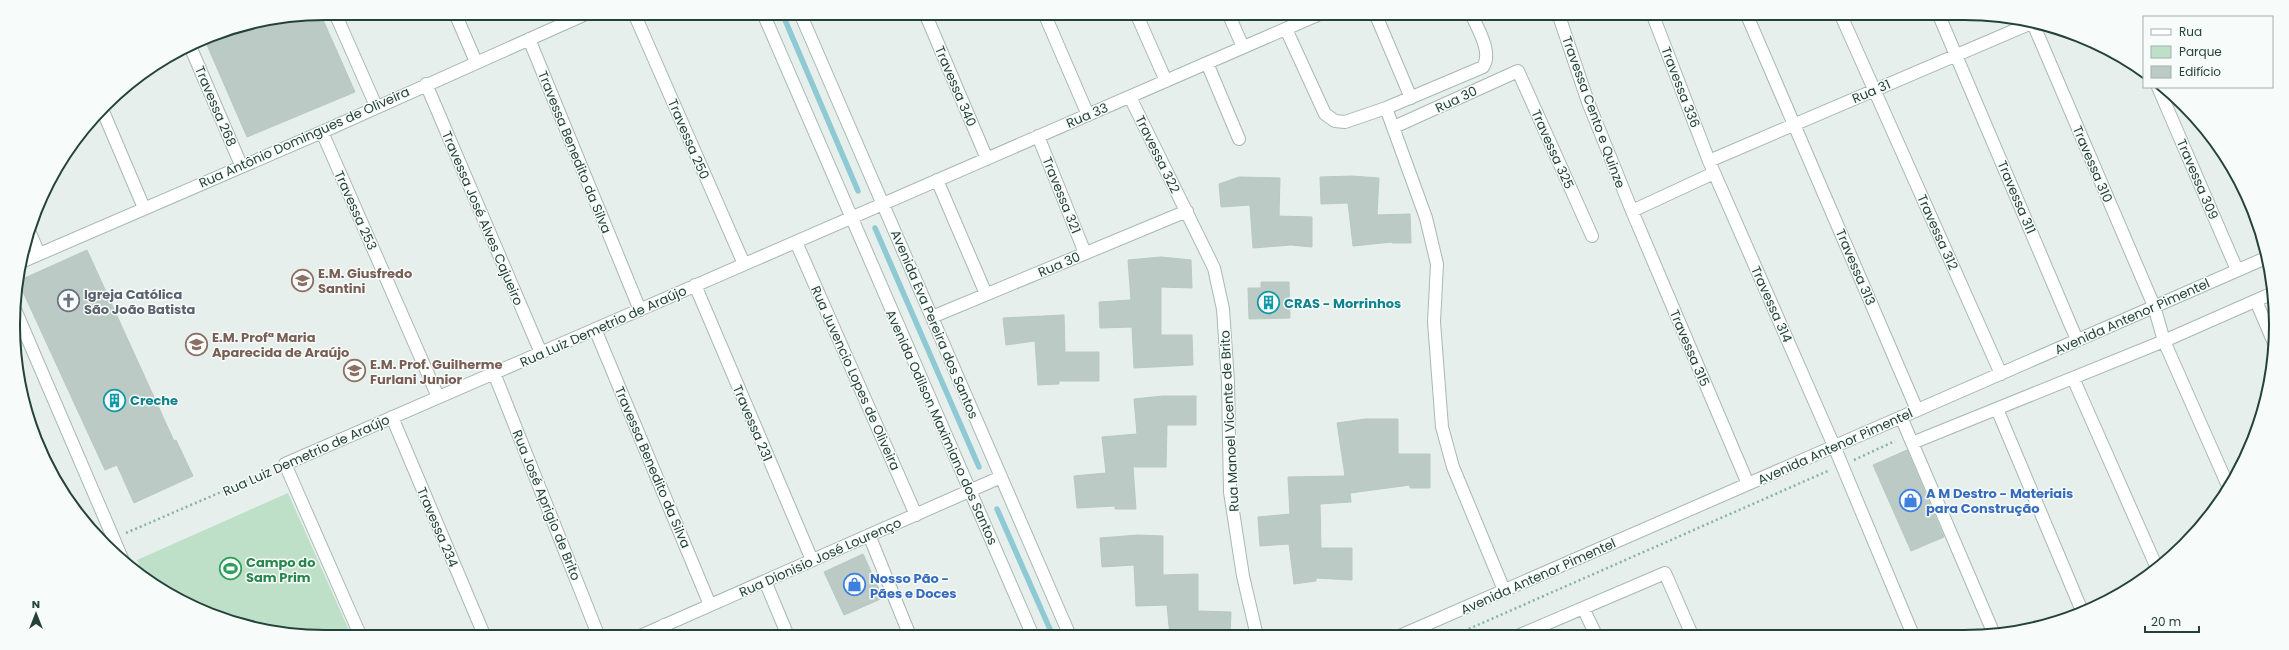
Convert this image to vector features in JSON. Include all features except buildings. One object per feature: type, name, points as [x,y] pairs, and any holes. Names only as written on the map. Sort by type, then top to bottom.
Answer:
[{"type":"street","points":[[338,20],[376,106]]},
{"type":"street","points":[[458,20],[476,62]]},
{"type":"street","name":"Rua Antônio Domingues de Oliveira","points":[[27,259],[241,165],[322,132],[376,106],[529,39],[568,20]]},
{"type":"street","name":"Travessa 250","points":[[637,20],[744,264]]},
{"type":"street","points":[[767,20],[851,218]]},
{"type":"street","name":"Avenida Eva Pereira dos Santos","points":[[803,20],[1067,630]]},
{"type":"street","name":"Travessa 340","points":[[928,20],[987,159]]},
{"type":"street","points":[[1047,20],[1088,115]]},
{"type":"street","points":[[1139,20],[1166,81]]},
{"type":"street","points":[[1231,20],[1243,47]]},
{"type":"street","name":"Rua 33","points":[[851,218],[1306,20]]},
{"type":"street","points":[[1378,20],[1411,98]]},
{"type":"street","points":[[1286,29],[1325,114],[1335,121],[1345,122],[1386,108],[1483,67],[1487,62],[1488,54],[1474,20]]},
{"type":"street","name":"Travessa Cento e Quinze","points":[[1560,20],[1588,102],[1632,211]]},
{"type":"street","name":"Travessa 336","points":[[1655,20],[1709,161]]},
{"type":"street","name":"Travessa 313","points":[[1749,20],[1917,410]]},
{"type":"street","name":"Travessa 312","points":[[1843,20],[2001,374]]},
{"type":"street","name":"Travessa 311","points":[[1941,20],[2077,340]]},
{"type":"street","name":"Rua 31","points":[[1709,161],[2023,26]]},
{"type":"street","name":"Travessa 310","points":[[2035,28],[2154,306],[2164,341],[2226,481]]},
{"type":"street","name":"Travessa Benedito da Silva","points":[[529,39],[640,310]]},
{"type":"street","name":"Travessa 268","points":[[192,50],[241,165]]},
{"type":"street","points":[[1207,63],[1239,139]]},
{"type":"street","name":"Rua 30","points":[[1394,127],[1518,71]]},
{"type":"street","name":"Travessa 325","points":[[1518,71],[1590,232]]},
{"type":"street","name":"Travessa José Alves Cajueiro","points":[[426,84],[540,353]]},
{"type":"street","name":"Travessa 309","points":[[2160,92],[2237,270]]},
{"type":"street","name":"Travessa 322","points":[[1130,97],[1187,211]]},
{"type":"street","points":[[1386,108],[1426,218],[1437,264],[1434,322],[1442,427],[1453,467],[1504,590]]},
{"type":"street","points":[[104,114],[144,208]]},
{"type":"street","name":"Travessa 253","points":[[322,132],[438,397]]},
{"type":"street","name":"Travessa 321","points":[[1038,136],[1085,253]]},
{"type":"street","name":"Travessa 314","points":[[1709,161],[1834,446],[1911,630]]},
{"type":"street","points":[[1632,211],[1714,173]]},
{"type":"street","points":[[937,180],[986,294]]},
{"type":"street","name":"Rua 30","points":[[932,317],[1187,211]]},
{"type":"street","name":"Rua Manoel Vicente de Brito","points":[[1187,211],[1214,268],[1223,309],[1228,382],[1230,492],[1243,576],[1256,630]]},
{"type":"street","name":"Travessa 315","points":[[1632,211],[1748,484]]},
{"type":"street","name":"Rua Luiz Demetrio de Araújo","points":[[285,464],[851,218]]},
{"type":"street","name":"Avenida Odilson Maximiano dos Santos","points":[[851,218],[971,490],[1030,630]]},
{"type":"street","points":[[32,239],[39,254]]},
{"type":"street","name":"Rua Juvencio Lopes de Oliveira","points":[[796,242],[916,515]]},
{"type":"street","name":"Avenida Antenor Pimentel","points":[[1413,630],[2262,260]]},
{"type":"street","name":"Travessa 231","points":[[695,286],[812,560]]},
{"type":"street","points":[[1910,439],[1997,409],[2164,341],[2267,296]]},
{"type":"street","points":[[2256,301],[2269,331]]},
{"type":"street","points":[[20,322],[107,539]]},
{"type":"street","name":"Travessa Benedito da Silva","points":[[595,329],[710,605]]},
{"type":"street","name":"Rua José Aprigio de Brito","points":[[494,373],[596,630]]},
{"type":"street","points":[[2073,378],[2155,563]]},
{"type":"street","points":[[1997,409],[2080,607]]},
{"type":"street","name":"Travessa 234","points":[[392,417],[482,630]]},
{"type":"street","points":[[1901,417],[1992,628]]},
{"type":"street","points":[[285,464],[358,630]]},
{"type":"street","name":"Rua Dionisio José Lourenço","points":[[652,630],[1001,477]]},
{"type":"street","points":[[869,536],[908,630]]},
{"type":"street","points":[[1532,630],[1665,573],[1690,630]]},
{"type":"street","points":[[765,581],[785,630]]},
{"type":"street","points":[[1583,608],[1594,630]]},
{"type":"street","points":[[664,625],[666,630]]},
{"type":"path","points":[[1466,630],[1842,465],[1910,439]]},
{"type":"path","name":"Rua Luiz Demetrio de Araújo","points":[[109,541],[285,464]]},
{"type":"green space","name":"Campo do Sam Prim","points":[[288,493],[349,630],[285,627],[246,620],[227,614],[190,599],[172,589],[141,568],[137,560]]},
{"type":"waterway","points":[[785,20],[858,191]]},
{"type":"waterway","points":[[875,228],[979,467]]},
{"type":"waterway","points":[[997,509],[1050,630]]},
{"type":"place","name":"E.M. Giusfredo Santini","points":[[303,280]]},
{"type":"place","name":"Igreja Católica São João Batista","points":[[69,301]]},
{"type":"place","name":"CRAS - Morrinhos","points":[[1269,303]]},
{"type":"place","name":"E.M. Profª Maria Aparecida de Araújo","points":[[196,344]]},
{"type":"place","name":"E.M. Prof. Guilherme Furlani Junior","points":[[354,371]]},
{"type":"place","name":"Creche","points":[[114,400]]},
{"type":"place","name":"A M Destro - Materiais para Construção","points":[[1911,500]]},
{"type":"place","name":"Campo do Sam Prim","points":[[231,569]]},
{"type":"place","name":"Nosso Pão - Pães e Doces","points":[[854,585]]}]
